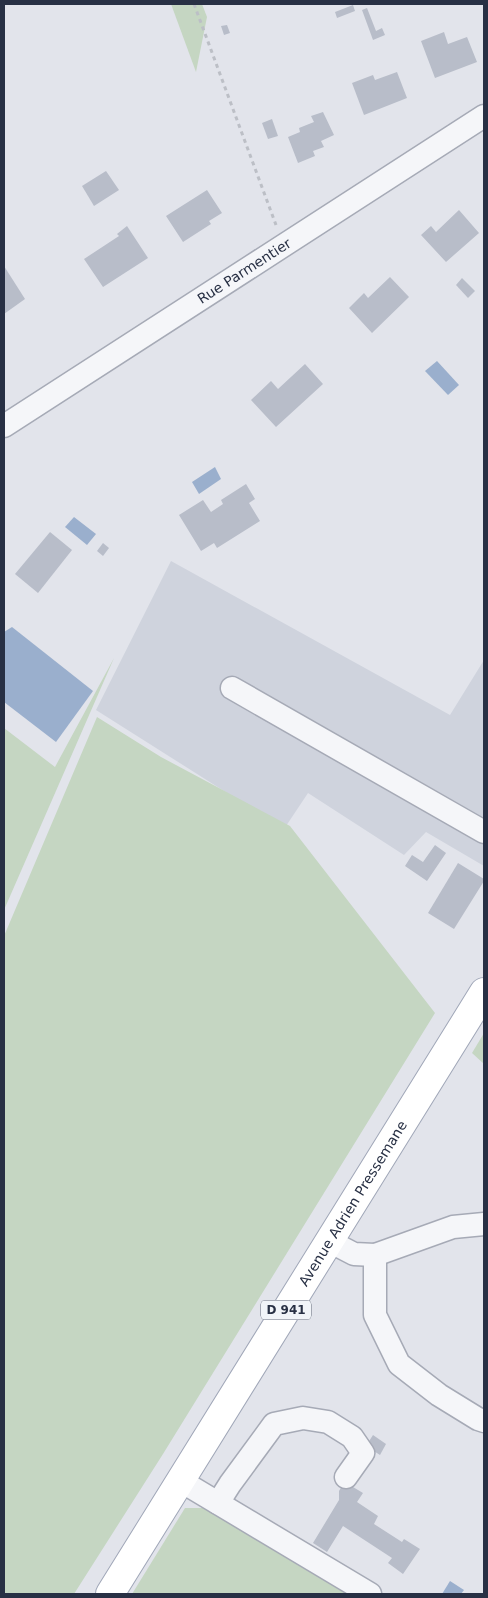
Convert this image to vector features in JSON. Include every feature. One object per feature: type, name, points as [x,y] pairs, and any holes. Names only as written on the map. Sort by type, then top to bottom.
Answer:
[{"type":"main road","name":"Avenue Adrien Pressemane","points":[[110,1594],[484,992]]},
{"type":"street","name":"Rue Parmentier","points":[[4,426],[284,247],[484,116]]},
{"type":"street","points":[[232,688],[484,832]]},
{"type":"street","points":[[329,1241],[354,1254],[375,1255],[453,1227],[484,1224]]},
{"type":"street","points":[[375,1255],[376,1315],[399,1364],[439,1395],[484,1421]]},
{"type":"street","points":[[218,1504],[230,1484],[274,1424],[288,1421],[303,1418],[328,1422],[352,1437],[363,1453],[346,1477]]},
{"type":"street","points":[[181,1481],[370,1594]]},
{"type":"path","points":[[194,4],[284,247]]},
{"type":"shaded area","points":[[171,561],[450,715],[484,660],[484,866],[426,832],[404,855],[308,793],[284,829],[96,710]]},
{"type":"green space","points":[[171,4],[202,4],[207,17],[196,72]]},
{"type":"green space","points":[[114,658],[4,910],[4,728],[55,767]]},
{"type":"green space","points":[[97,717],[161,757],[290,826],[435,1013],[163,1454],[74,1594],[4,1594],[4,936]]},
{"type":"green space","points":[[484,1033],[484,1064],[472,1053]]},
{"type":"green space","points":[[185,1508],[211,1508],[349,1594],[132,1594]]},
{"type":"water","points":[[437,361],[459,385],[448,395],[425,371]]},
{"type":"water","points":[[215,467],[221,479],[199,494],[192,482]]},
{"type":"water","points":[[74,517],[96,534],[87,545],[65,527]]},
{"type":"water","points":[[12,627],[93,691],[56,742],[4,702],[4,632]]},
{"type":"water","points":[[450,1581],[464,1590],[461,1594],[442,1594]]},
{"type":"building","points":[[353,5],[355,11],[337,18],[335,12]]},
{"type":"building","points":[[367,8],[376,31],[382,28],[385,35],[373,40],[362,10]]},
{"type":"building","points":[[227,25],[230,33],[224,35],[221,26]]},
{"type":"building","points":[[444,32],[448,44],[467,37],[477,62],[435,78],[421,41]]},
{"type":"building","points":[[397,72],[407,98],[364,115],[352,83],[373,75],[375,80]]},
{"type":"building","points":[[323,112],[334,135],[321,141],[324,147],[313,151],[315,156],[298,163],[288,137],[300,132],[299,128],[314,122],[311,116]]},
{"type":"building","points":[[272,119],[278,136],[268,139],[262,123]]},
{"type":"building","points":[[106,171],[119,190],[94,206],[82,186]]},
{"type":"building","points":[[207,190],[222,213],[209,221],[211,224],[183,242],[166,216]]},
{"type":"building","points":[[459,210],[479,233],[446,262],[421,235],[431,226],[436,232]]},
{"type":"building","points":[[127,226],[148,258],[103,287],[84,259],[119,236],[117,234]]},
{"type":"building","points":[[4,266],[25,299],[4,314]]},
{"type":"building","points":[[390,277],[409,297],[372,333],[349,308],[364,293],[368,298]]},
{"type":"building","points":[[462,278],[475,291],[468,298],[456,285]]},
{"type":"building","points":[[305,364],[323,384],[276,427],[251,400],[271,381],[278,389]]},
{"type":"building","points":[[246,484],[255,499],[249,503],[260,521],[217,548],[214,543],[201,551],[179,515],[203,500],[211,512],[223,504],[221,500]]},
{"type":"building","points":[[50,532],[72,550],[38,593],[15,574]]},
{"type":"building","points":[[103,543],[109,548],[103,556],[97,551]]},
{"type":"building","points":[[435,845],[446,853],[427,881],[405,866],[412,855],[423,862]]},
{"type":"building","points":[[458,863],[484,879],[484,881],[454,929],[428,913]]},
{"type":"building","points":[[373,1435],[386,1444],[380,1455],[366,1446]]},
{"type":"building","points":[[348,1484],[363,1493],[357,1502],[378,1516],[374,1524],[402,1542],[404,1539],[420,1549],[403,1574],[388,1563],[392,1558],[343,1526],[327,1552],[313,1543],[339,1500],[339,1491],[342,1486]]}]
